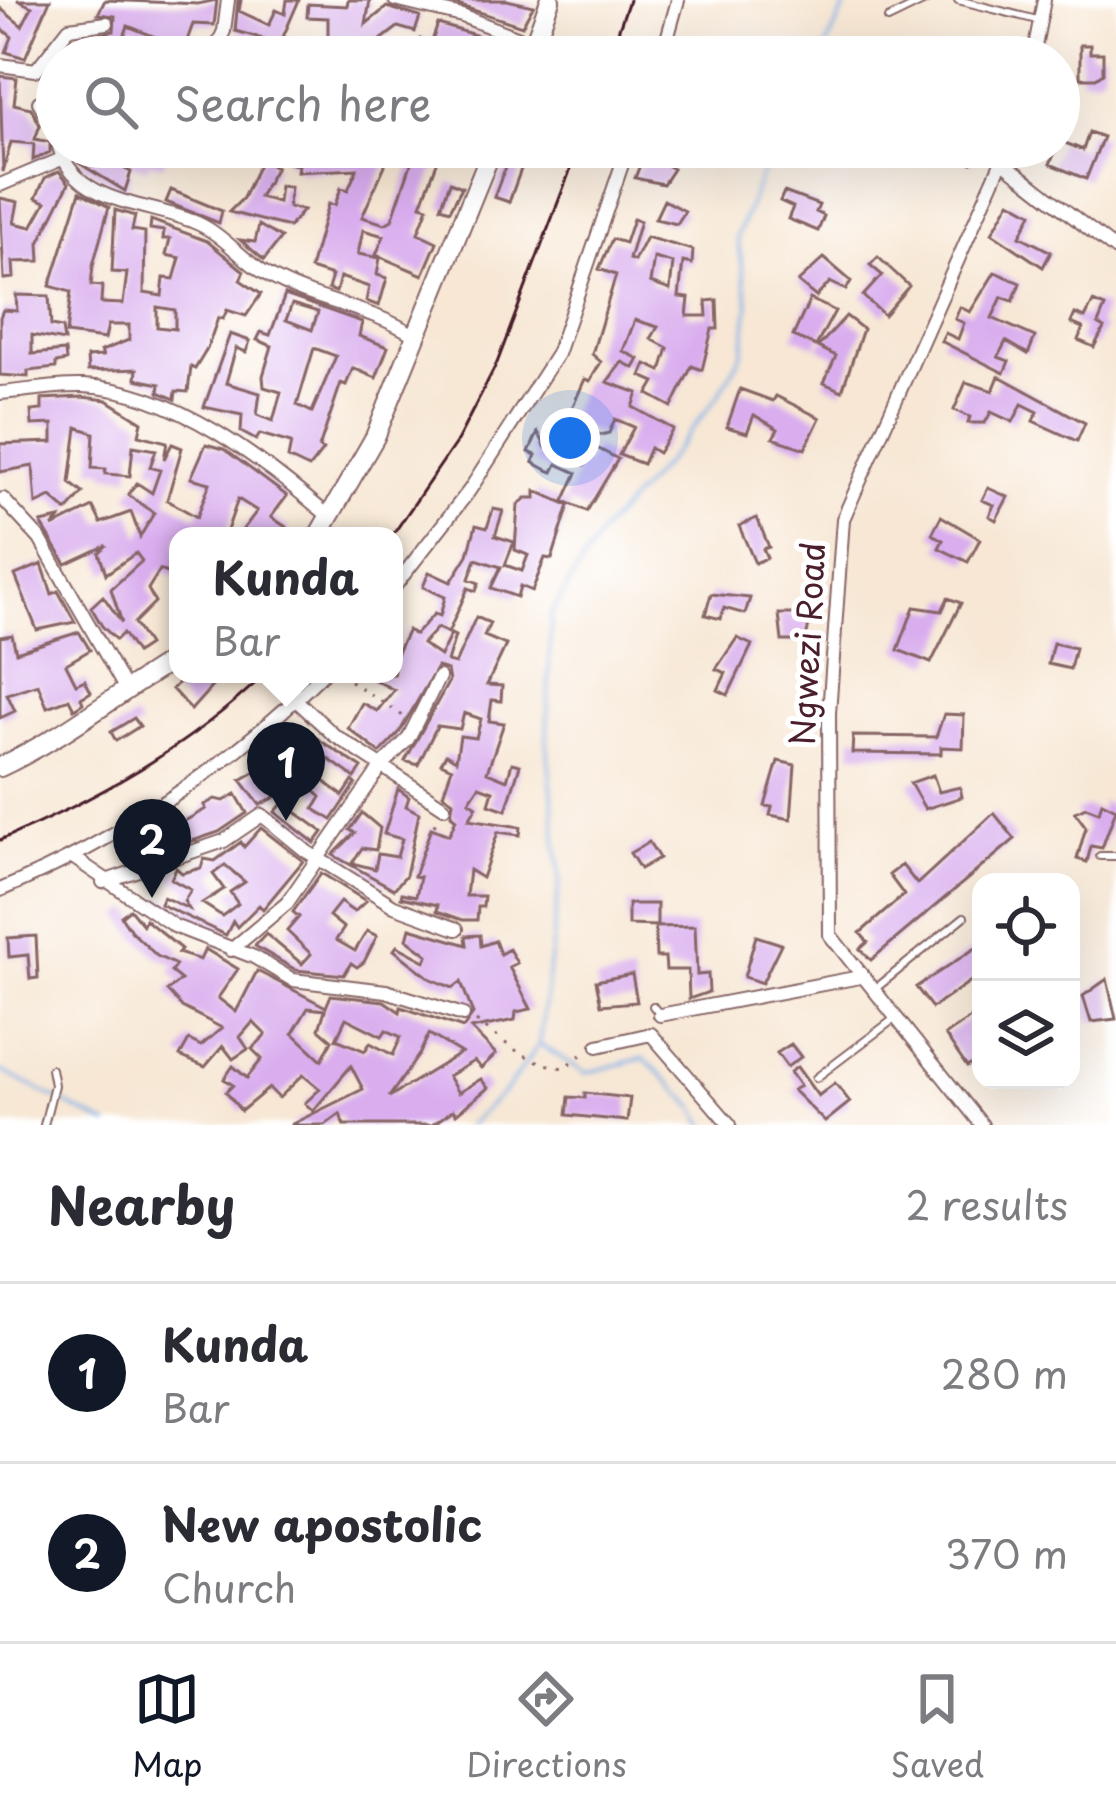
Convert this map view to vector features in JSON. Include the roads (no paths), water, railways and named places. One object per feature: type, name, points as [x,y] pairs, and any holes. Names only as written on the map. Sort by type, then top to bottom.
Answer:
[{"type":"street","points":[[222,36],[228,0]]},
{"type":"street","points":[[395,0],[515,36]]},
{"type":"street","points":[[537,36],[550,0]]},
{"type":"street","points":[[668,36],[678,0]]},
{"type":"street","points":[[1038,36],[1044,0]]},
{"type":"street","points":[[63,36],[69,28],[107,23]]},
{"type":"street","points":[[0,65],[36,69]]},
{"type":"street","points":[[0,185],[36,166]]},
{"type":"street","points":[[77,168],[104,194],[192,220],[267,275],[382,315],[415,335]]},
{"type":"street","points":[[324,527],[375,437],[484,168]]},
{"type":"street","points":[[403,575],[469,491],[556,354],[621,168]]},
{"type":"street","name":"Ngwezi Road","points":[[982,1125],[860,977],[828,925],[837,545],[850,503],[1000,168]]},
{"type":"street","points":[[1011,168],[1116,250]]},
{"type":"street","points":[[0,393],[87,386],[157,402],[266,464],[331,518]]},
{"type":"street","points":[[3,499],[40,538],[125,688]]},
{"type":"street","points":[[0,766],[40,748],[169,662]]},
{"type":"street","points":[[232,950],[287,903],[381,766],[408,739],[439,677]]},
{"type":"street","points":[[0,890],[74,858],[212,768],[313,683]]},
{"type":"street","points":[[296,700],[381,766],[444,807]]},
{"type":"street","points":[[104,882],[224,842],[262,815],[318,858],[394,906],[457,929]]},
{"type":"street","points":[[74,858],[174,926],[311,986],[386,992],[463,1016]]},
{"type":"street","points":[[656,1010],[860,977]]},
{"type":"street","points":[[598,1046],[651,1034],[730,1125]]},
{"type":"lane","points":[[888,19],[927,0]]},
{"type":"lane","points":[[958,0],[1041,20]]},
{"type":"lane","points":[[1100,856],[1116,856]]},
{"type":"lane","points":[[872,992],[964,917]]},
{"type":"lane","points":[[816,1078],[894,1019]]},
{"type":"lane","points":[[44,1125],[54,1085],[51,1069]]},
{"type":"waterway","points":[[831,36],[849,0]]},
{"type":"waterway","points":[[468,1125],[507,1089],[539,1044],[560,880],[547,740],[551,614],[601,532],[666,462],[718,396],[743,352],[749,304],[737,237],[764,168]]},
{"type":"waterway","points":[[539,1044],[586,1073],[644,1058],[693,1105],[706,1125]]},
{"type":"waterway","points":[[0,1070],[107,1125]]},
{"type":"railway","points":[[616,36],[629,0]]},
{"type":"railway","points":[[398,527],[457,441],[497,363],[571,168]]},
{"type":"railway","points":[[0,840],[140,769],[255,683]]},
{"type":"place","name":"Kunda","points":[[286,821]]},
{"type":"place","name":"New apostolic","points":[[152,898]]}]
